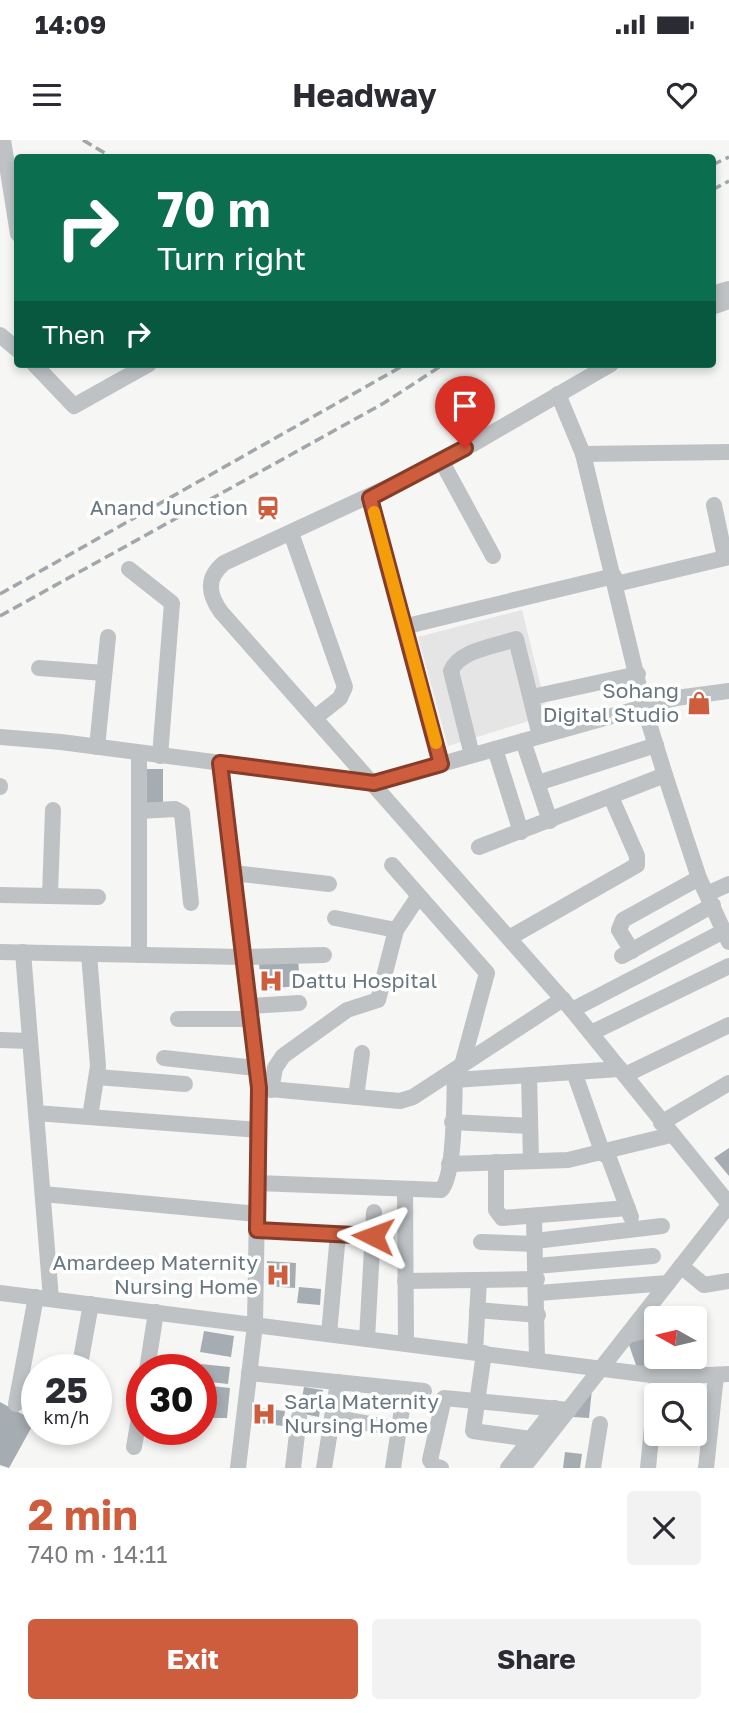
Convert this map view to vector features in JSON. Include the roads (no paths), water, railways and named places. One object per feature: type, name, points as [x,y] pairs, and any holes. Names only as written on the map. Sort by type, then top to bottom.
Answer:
[{"type":"street","points":[[3,140],[14,209]]},
{"type":"street","points":[[0,335],[14,347]]},
{"type":"street","points":[[39,368],[74,406],[142,368]]},
{"type":"street","points":[[565,390],[592,368]]},
{"type":"street","points":[[508,1468],[531,1439],[602,1368],[729,1205],[568,1004],[221,612],[212,600],[210,589],[216,570],[225,563],[370,498],[442,462],[604,368]]},
{"type":"street","points":[[265,1089],[400,1101],[413,1097],[568,1004],[726,937],[711,899],[699,878],[644,707],[615,580],[565,390]]},
{"type":"street","points":[[583,454],[729,452]]},
{"type":"street","points":[[442,462],[493,556]]},
{"type":"street","points":[[370,498],[407,626],[441,764]]},
{"type":"street","points":[[407,626],[727,557],[714,505]]},
{"type":"street","points":[[291,533],[345,687],[340,698],[316,718]]},
{"type":"street","points":[[129,569],[172,603],[160,756]]},
{"type":"street","points":[[97,747],[108,637]]},
{"type":"street","points":[[472,755],[451,671],[454,664],[466,656],[516,639],[540,736]]},
{"type":"street","points":[[39,668],[104,673]]},
{"type":"street","points":[[532,697],[638,674]]},
{"type":"street","points":[[0,737],[374,783],[676,698],[729,691]]},
{"type":"street","points":[[523,741],[550,821]]},
{"type":"street","points":[[538,783],[656,745]]},
{"type":"street","points":[[495,749],[521,832]]},
{"type":"street","points":[[139,753],[139,955]]},
{"type":"street","points":[[220,763],[256,1068],[265,1089]]},
{"type":"street","points":[[479,847],[665,775]]},
{"type":"street","points":[[509,937],[637,865],[637,856],[611,797]]},
{"type":"street","points":[[139,811],[175,809],[182,813],[191,903]]},
{"type":"street","points":[[50,895],[53,810]]},
{"type":"street","points":[[257,1183],[405,1190],[440,1190],[446,1184],[457,1072],[487,973],[392,865]]},
{"type":"street","points":[[233,873],[329,884]]},
{"type":"street","points":[[699,878],[623,920],[619,930],[627,954],[711,899],[729,884]]},
{"type":"street","points":[[0,895],[98,897]]},
{"type":"street","points":[[238,1468],[255,1325],[258,1130],[265,1089],[283,1056],[346,1010],[378,1000],[396,930],[418,897]]},
{"type":"street","points":[[335,918],[396,930]]},
{"type":"street","points":[[0,952],[243,957],[324,955]]},
{"type":"street","points":[[16,1404],[44,1298],[43,1194],[23,952]]},
{"type":"street","points":[[89,954],[97,1077],[90,1117]]},
{"type":"street","points":[[591,1033],[729,966]]},
{"type":"street","points":[[178,1019],[250,1013],[299,1003]]},
{"type":"street","points":[[457,1072],[529,1075],[623,1072],[729,1025]]},
{"type":"street","points":[[0,1040],[30,1041]]},
{"type":"street","points":[[356,1097],[362,1053]]},
{"type":"street","points":[[164,1058],[256,1068]]},
{"type":"street","points":[[574,1072],[635,1229]]},
{"type":"street","points":[[529,1075],[531,1161]]},
{"type":"street","points":[[97,1077],[185,1084]]},
{"type":"street","points":[[449,1164],[531,1161],[605,1153],[666,1129],[729,1083]]},
{"type":"street","points":[[36,1113],[258,1130]]},
{"type":"street","points":[[452,1122],[530,1126]]},
{"type":"street","points":[[496,1163],[498,1216],[534,1217],[628,1208]]},
{"type":"street","points":[[405,1190],[406,1343]]},
{"type":"street","points":[[43,1194],[338,1234],[373,1236]]},
{"type":"street","points":[[367,1339],[374,1212]]},
{"type":"street","points":[[534,1217],[537,1360]]},
{"type":"street","points":[[481,1242],[535,1243],[662,1226]]},
{"type":"street","points":[[329,1334],[338,1234]]},
{"type":"street","points":[[537,1279],[653,1256]]},
{"type":"street","points":[[681,1266],[704,1285],[729,1280]]},
{"type":"street","points":[[405,1281],[537,1279],[668,1283]]},
{"type":"street","points":[[479,1280],[479,1353],[473,1431],[531,1439]]},
{"type":"street","points":[[0,1293],[657,1376],[723,1375],[706,1468]]},
{"type":"street","points":[[82,1354],[91,1304]]},
{"type":"street","points":[[477,1310],[538,1315]]},
{"type":"street","points":[[149,1354],[156,1312]]},
{"type":"street","points":[[628,1335],[644,1331]]},
{"type":"street","points":[[249,1373],[424,1391]]},
{"type":"street","points":[[648,1468],[657,1376]]},
{"type":"street","points":[[324,1468],[338,1382]]},
{"type":"street","points":[[393,1468],[405,1389]]},
{"type":"street","points":[[441,1468],[434,1466],[430,1460],[442,1400],[477,1399],[562,1409]]},
{"type":"street","points":[[523,1468],[562,1409]]},
{"type":"street","points":[[293,1468],[299,1417]]},
{"type":"street","points":[[332,1417],[399,1429]]},
{"type":"street","points":[[593,1468],[600,1424]]},
{"type":"railway","points":[[83,140],[106,154]]},
{"type":"railway","points":[[716,163],[729,157]]},
{"type":"railway","points":[[716,188],[729,181]]},
{"type":"railway","points":[[0,594],[399,368]]},
{"type":"railway","points":[[0,616],[384,403],[438,368]]},
{"type":"place","name":"Anand Junction","points":[[268,508]]},
{"type":"place","name":"Sohang Digital Studio","points":[[699,703]]},
{"type":"place","name":"Dattu Hospital","points":[[271,981]]},
{"type":"place","name":"Amardeep Maternity Nursing Home","points":[[278,1275]]},
{"type":"place","name":"Sarla Maternity Nursing Home","points":[[264,1414]]}]
